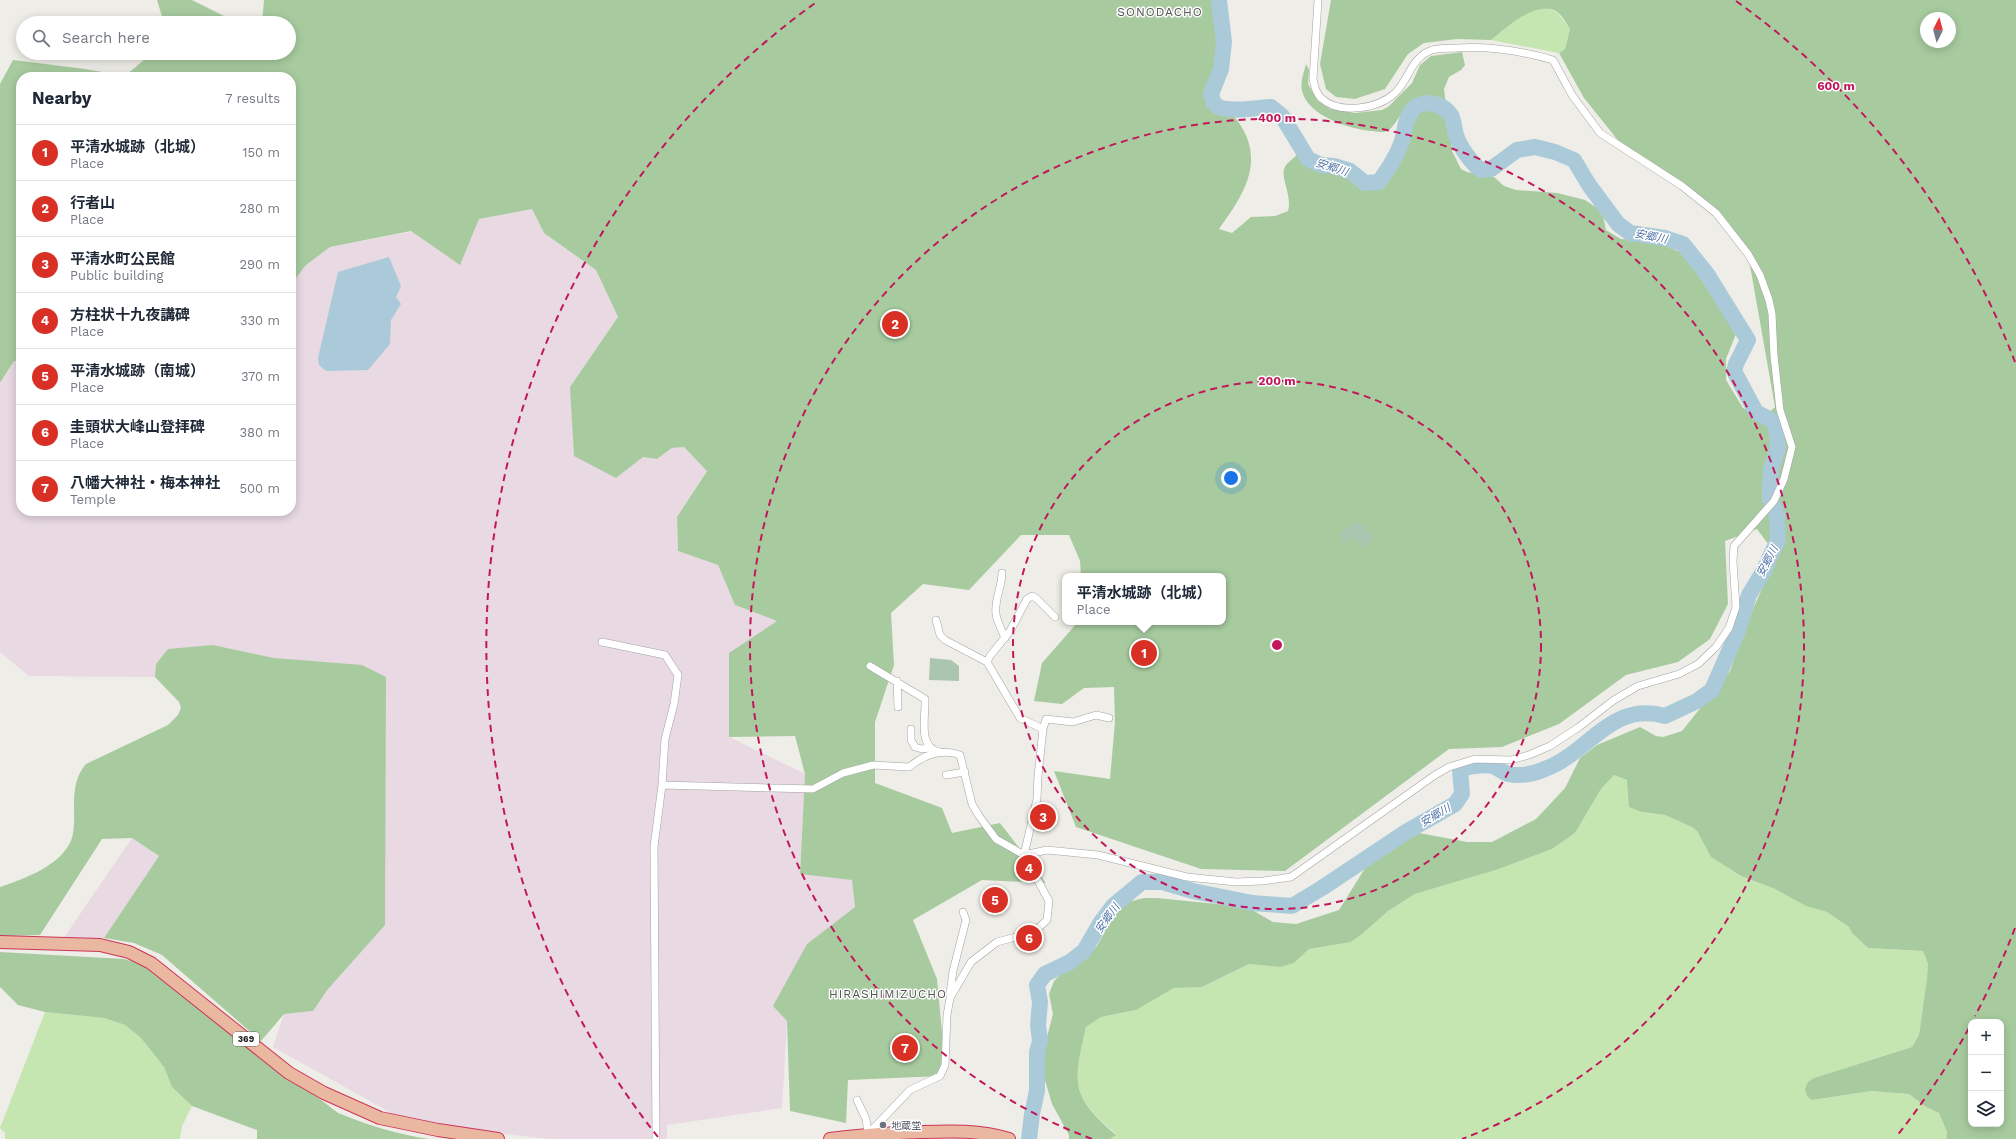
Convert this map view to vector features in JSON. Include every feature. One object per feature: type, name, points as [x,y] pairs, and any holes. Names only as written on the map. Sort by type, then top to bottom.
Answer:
[{"type":"highway","name":"369","points":[[0,942],[100,945],[129,952],[151,963],[289,1073],[324,1093],[380,1118],[438,1130],[498,1139]]},
{"type":"highway","points":[[830,1139],[868,1134],[965,1131],[994,1134],[1009,1139]]},
{"type":"street","points":[[1024,855],[1047,850],[1098,855],[1187,877],[1236,882],[1291,877],[1382,814],[1435,774],[1449,767],[1475,759],[1512,760],[1529,755],[1550,746],[1579,727],[1614,700],[1638,686],[1679,674],[1698,664],[1716,648],[1729,628],[1736,607],[1733,561],[1734,546],[1769,508],[1774,501],[1784,479],[1792,447],[1780,410],[1770,307],[1760,275],[1748,254],[1716,213],[1682,186],[1600,133],[1572,95],[1553,60],[1548,58],[1495,48],[1436,49],[1414,63],[1399,89],[1388,98],[1374,104],[1358,108],[1336,107],[1321,98],[1314,86],[1313,79],[1318,0]]},
{"type":"street","points":[[1002,573],[1002,582],[996,605],[996,615],[1005,638]]},
{"type":"street","points":[[987,662],[1005,638],[1027,600],[1032,596],[1036,598],[1055,617]]},
{"type":"street","points":[[936,620],[940,635],[945,640],[987,662],[1020,718],[1043,729]]},
{"type":"street","points":[[602,642],[664,656],[678,675],[674,704],[665,740],[662,785],[654,847],[656,1139]]},
{"type":"street","points":[[870,666],[925,699],[924,735],[930,748]]},
{"type":"street","points":[[897,681],[898,707]]},
{"type":"street","points":[[1024,855],[1037,799],[1043,729],[1046,719],[1073,722],[1096,715],[1109,718]]},
{"type":"street","points":[[911,729],[911,740],[915,747],[922,749],[930,748],[941,752],[952,752],[960,755],[972,804],[979,816],[996,839],[1024,855],[1049,901],[1047,920],[1034,932],[997,942],[971,962],[950,998]]},
{"type":"street","points":[[662,785],[812,789],[843,773],[853,770],[882,764],[908,767],[918,759],[941,752]]},
{"type":"street","points":[[946,775],[965,772]]},
{"type":"street","points":[[868,1134],[910,1090],[940,1076],[945,1065],[946,1015],[950,998],[953,971],[966,920],[963,912]]},
{"type":"street","points":[[857,1100],[866,1119],[868,1134]]},
{"type":"shaded area","points":[[532,209],[544,233],[596,270],[618,317],[570,387],[616,478],[643,457],[657,459],[672,448],[684,447],[707,470],[677,517],[678,551],[718,565],[735,605],[777,621],[729,737],[805,774],[800,874],[852,879],[855,907],[807,944],[787,1021],[782,1108],[667,1125],[667,1139],[549,1139],[404,1122],[386,1110],[273,1047],[284,1014],[313,1011],[328,989],[274,658],[213,645],[156,664],[155,677],[29,676],[0,652],[0,384],[14,361],[16,361],[16,516],[296,516],[296,278],[305,266],[330,247]]},
{"type":"shaded area","points":[[132,838],[159,856],[104,938],[63,939]]},
{"type":"green space","points":[[157,0],[192,0],[224,16],[162,16]]},
{"type":"green space","points":[[264,0],[1215,0],[1219,37],[1213,96],[1231,112],[1244,130],[1249,145],[1251,160],[1245,188],[1219,229],[1232,233],[1251,217],[1275,216],[1288,211],[1289,198],[1284,180],[1284,169],[1286,165],[1297,155],[1313,166],[1335,175],[1364,177],[1382,174],[1389,170],[1412,117],[1400,116],[1389,130],[1385,132],[1353,128],[1332,120],[1313,108],[1306,100],[1302,91],[1302,77],[1306,64],[1309,70],[1308,84],[1318,101],[1330,109],[1355,113],[1382,110],[1388,107],[1412,83],[1420,65],[1431,56],[1462,52],[1465,65],[1461,70],[1449,77],[1444,89],[1452,151],[1461,169],[1467,172],[1494,177],[1504,186],[1516,190],[1557,193],[1585,200],[1602,211],[1606,230],[1621,239],[1658,243],[1685,254],[1736,334],[1726,359],[1726,380],[1743,408],[1762,419],[1775,407],[1748,254],[1706,202],[1692,189],[1653,166],[1621,144],[1584,98],[1559,53],[1565,49],[1570,29],[1564,19],[1556,11],[1539,9],[1530,12],[1491,40],[1457,39],[1424,43],[1408,54],[1385,89],[1355,99],[1336,97],[1326,89],[1320,64],[1331,0],[2016,0],[2016,1139],[1946,1139],[1947,1132],[1939,1113],[1926,1107],[1909,1094],[1871,1091],[1812,1100],[1807,1096],[1805,1089],[1808,1082],[1814,1078],[1912,1047],[1919,1035],[1927,978],[1928,964],[1923,951],[1868,948],[1852,933],[1849,927],[1827,912],[1806,906],[1775,889],[1741,876],[1711,857],[1697,831],[1692,827],[1665,815],[1642,812],[1629,807],[1627,780],[1614,775],[1601,789],[1575,833],[1552,849],[1499,869],[1415,894],[1388,911],[1351,942],[1309,949],[1294,963],[1281,967],[1249,964],[1202,987],[1174,988],[1136,1010],[1101,1017],[1086,1027],[1079,1062],[1079,1087],[1083,1098],[1090,1109],[1116,1135],[1110,1139],[1069,1139],[1069,1135],[1052,1104],[1042,1070],[1042,1056],[1053,1014],[1049,994],[1054,981],[1060,975],[1078,965],[1097,946],[1119,907],[1124,903],[1144,898],[1157,898],[1227,905],[1254,911],[1273,922],[1296,924],[1339,910],[1367,865],[1414,832],[1467,842],[1492,842],[1536,819],[1565,788],[1580,758],[1597,745],[1640,727],[1656,736],[1663,737],[1682,731],[1730,671],[1747,622],[1777,556],[1757,529],[1725,541],[1728,604],[1710,639],[1678,662],[1626,675],[1559,724],[1502,747],[1449,749],[1285,871],[1201,869],[1076,827],[1054,771],[1110,779],[1115,722],[1114,687],[1084,688],[1062,704],[1034,701],[1042,663],[1075,625],[1226,625],[1226,573],[1081,573],[1080,561],[1069,535],[1021,535],[969,590],[923,584],[891,613],[894,665],[875,722],[875,783],[942,808],[952,833],[1000,823],[1046,883],[982,880],[913,920],[937,979],[945,1065],[940,1076],[848,1080],[846,1123],[790,1111],[787,1021],[773,1006],[807,944],[855,907],[852,880],[800,874],[805,774],[795,736],[729,737],[729,653],[777,621],[735,605],[718,565],[678,551],[677,517],[707,471],[684,447],[672,448],[657,459],[643,457],[616,478],[574,456],[570,387],[618,317],[596,270],[544,233],[532,209],[479,219],[460,265],[411,231],[330,247],[305,266],[296,278],[296,72],[130,72],[144,60],[296,60],[296,16],[263,16]]},
{"type":"green space","points":[[1545,7],[1557,12],[1570,29],[1565,49],[1559,53],[1491,40],[1523,15],[1538,8]]},
{"type":"green space","points":[[13,60],[102,72],[16,72],[16,361],[14,361],[0,383],[0,84]]},
{"type":"green space","points":[[1358,522],[1374,536],[1364,548],[1352,538],[1343,543],[1339,533]]},
{"type":"green space","points":[[213,645],[274,658],[362,665],[386,677],[385,925],[328,989],[313,1011],[284,1014],[261,1041],[162,955],[134,943],[104,938],[159,856],[132,838],[102,839],[40,935],[0,936],[0,887],[42,870],[60,856],[67,848],[74,830],[74,799],[76,783],[86,764],[168,725],[178,715],[181,708],[179,702],[155,677],[156,664],[168,649]]},
{"type":"green space","points":[[930,658],[951,660],[959,666],[959,681],[929,680]]},
{"type":"green space","points":[[1614,775],[1627,780],[1642,812],[1665,815],[1692,827],[1697,831],[1711,857],[1741,876],[1775,889],[1806,906],[1827,912],[1849,927],[1852,933],[1868,948],[1923,951],[1928,964],[1927,978],[1919,1035],[1912,1047],[1814,1078],[1812,1100],[1871,1091],[1909,1094],[1926,1107],[1939,1113],[1947,1132],[1946,1139],[1110,1139],[1116,1134],[1090,1109],[1083,1098],[1079,1087],[1079,1062],[1086,1027],[1101,1017],[1136,1010],[1174,988],[1202,987],[1249,964],[1281,967],[1294,963],[1309,949],[1351,942],[1388,911],[1415,894],[1499,869],[1552,849],[1575,833],[1601,789]]},
{"type":"green space","points":[[0,952],[124,959],[145,965],[338,1113],[382,1129],[429,1139],[257,1139],[257,1130],[192,1106],[172,1087],[164,1067],[141,1038],[125,1025],[104,1018],[45,1012],[18,1005],[0,987]]},
{"type":"green space","points":[[45,1012],[104,1018],[125,1025],[141,1038],[164,1067],[172,1087],[192,1106],[182,1126],[180,1139],[5,1139],[5,1133],[0,1128]]},
{"type":"water","points":[[389,257],[401,286],[396,297],[401,304],[391,320],[390,344],[368,370],[326,371],[319,365],[318,358],[338,272]]},
{"type":"waterway","name":"安郷川","points":[[1029,1139],[1037,1091],[1037,1052],[1040,1041],[1038,1025],[1040,1002],[1037,985],[1045,974],[1070,962],[1084,951],[1101,922],[1113,906],[1142,882],[1162,882],[1193,891],[1252,903],[1292,906],[1322,888],[1406,832],[1455,804],[1462,794],[1460,770],[1472,766],[1485,765],[1493,766],[1505,773],[1514,775],[1523,775],[1536,772],[1561,761],[1615,722],[1630,716],[1646,713],[1665,716],[1697,701],[1712,690],[1737,633],[1749,595],[1763,572],[1778,540],[1777,514],[1770,499],[1771,469],[1778,448],[1775,422],[1756,412],[1734,371],[1748,340],[1707,274],[1683,244],[1665,238],[1630,233],[1618,224],[1589,185],[1574,160],[1555,152],[1535,147],[1517,150],[1491,169],[1481,170],[1470,159],[1460,145],[1451,115],[1438,105],[1427,103],[1413,109],[1407,120],[1398,152],[1379,182],[1365,183],[1350,171],[1334,166],[1321,165],[1308,159],[1282,116],[1271,107],[1232,110],[1218,107],[1214,103],[1211,94],[1221,69],[1224,42],[1219,0]]},
{"type":"place","name":"行者山","points":[[895,324]]},
{"type":"place","name":"平清水城跡（北城）","points":[[1144,653]]},
{"type":"place","name":"平清水町公民館","points":[[1043,817]]},
{"type":"place","name":"方柱状十九夜講碑","points":[[1029,868]]},
{"type":"place","name":"平清水城跡（南城）","points":[[995,900]]},
{"type":"place","name":"圭頭状大峰山登拝碑","points":[[1029,938]]},
{"type":"place","name":"八幡大神社・梅本神社","points":[[905,1048]]},
{"type":"place","name":"地蔵堂","points":[[883,1125]]},
{"type":"district","name":"SONODACHO","points":[[1160,12]]},
{"type":"district","name":"HIRASHIMIZUCHO","points":[[888,994]]}]
